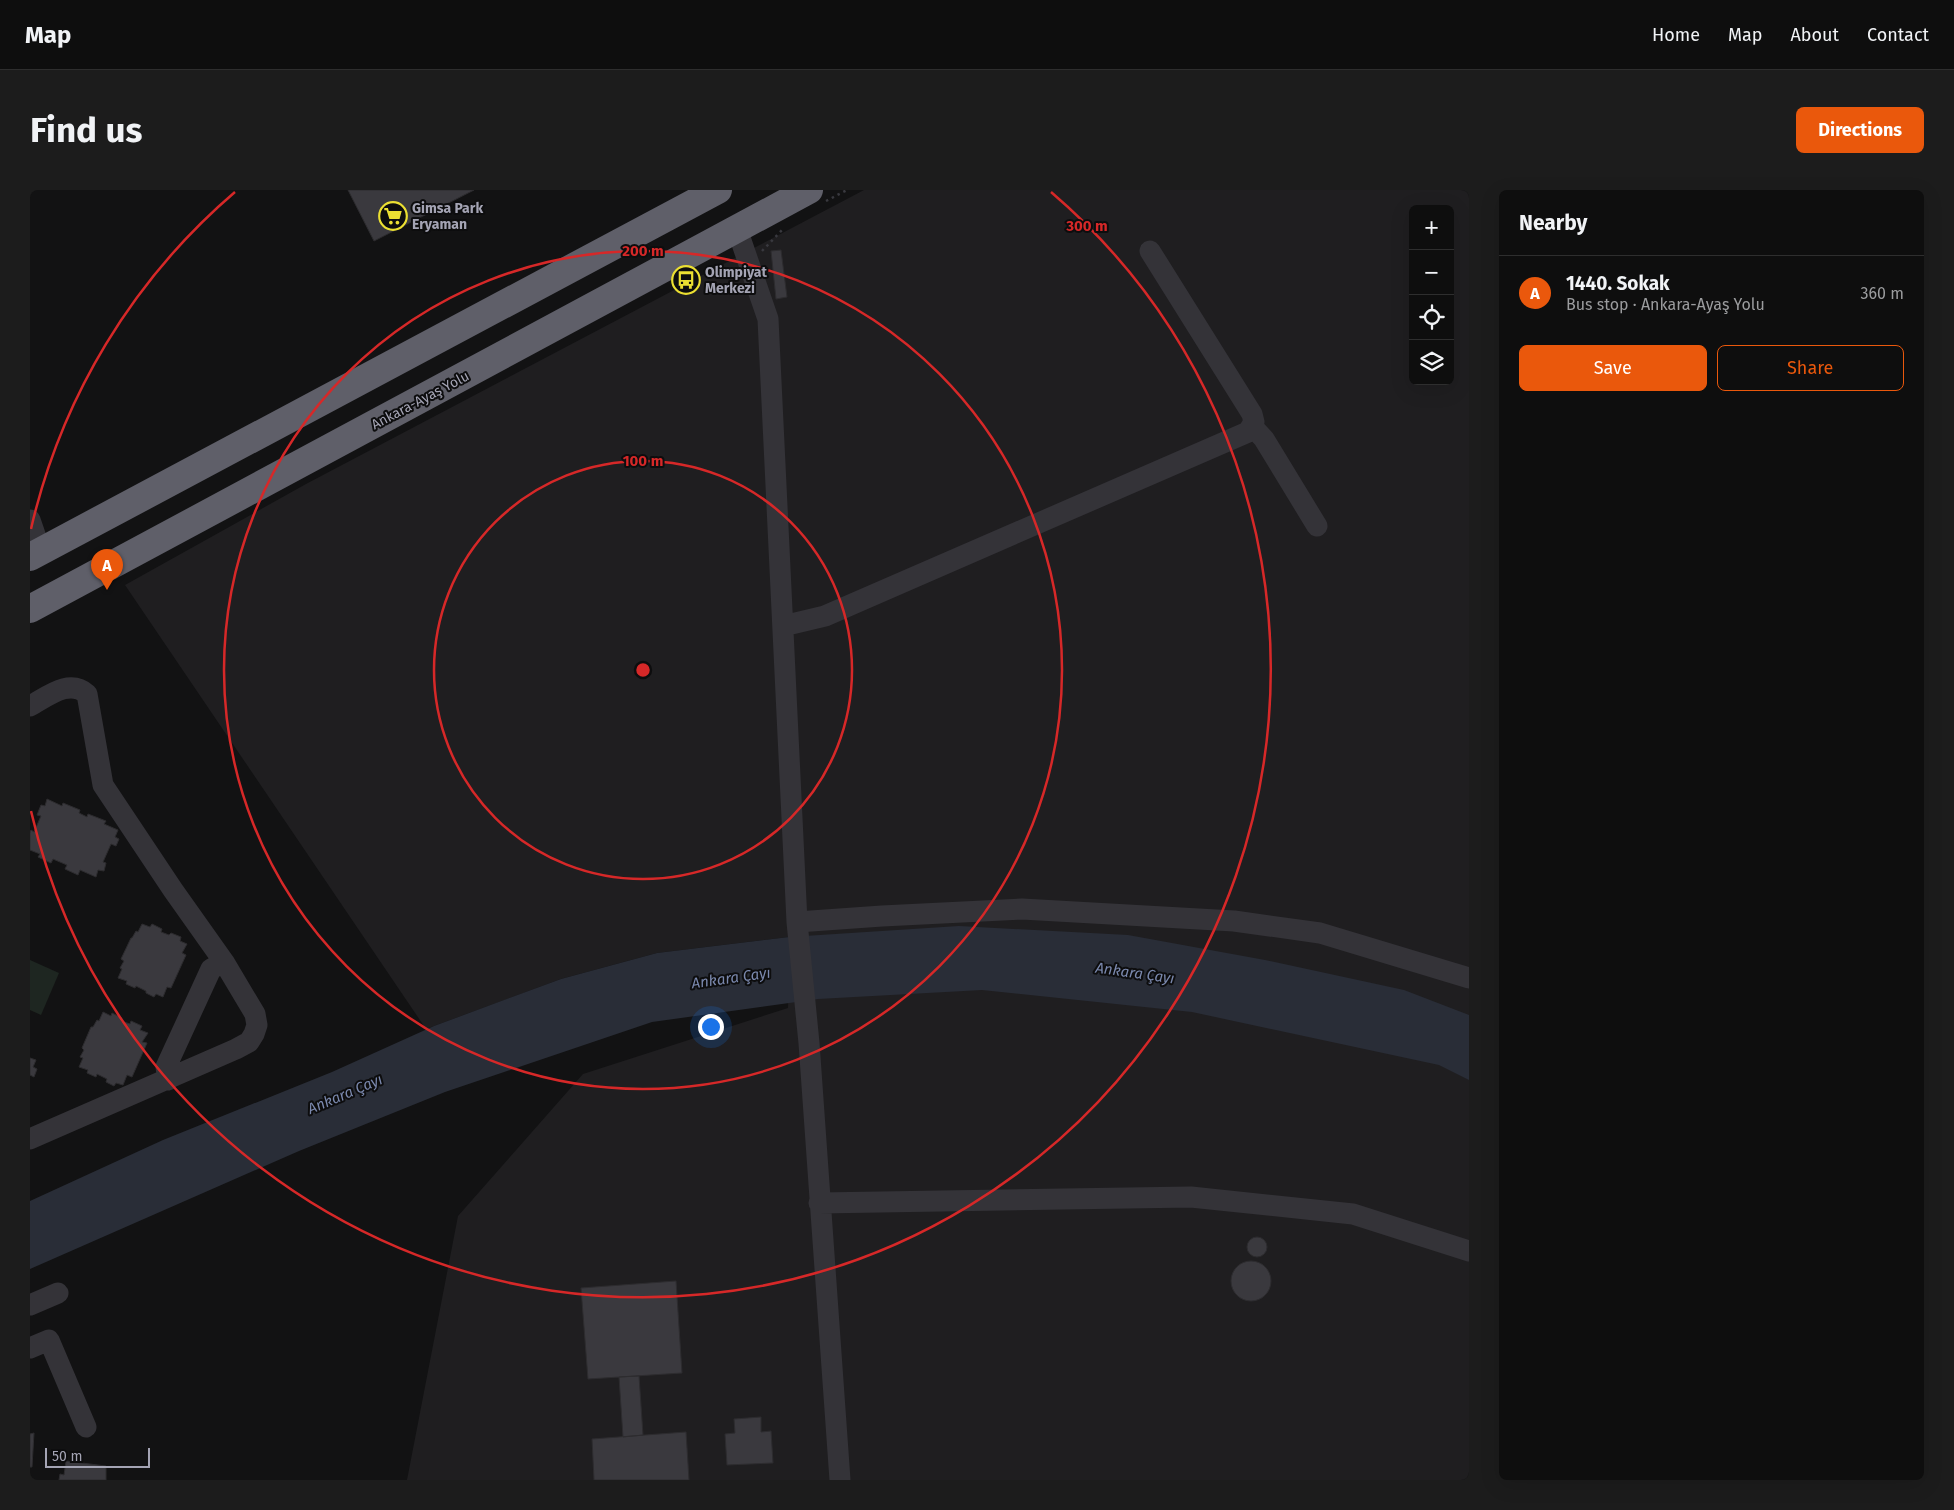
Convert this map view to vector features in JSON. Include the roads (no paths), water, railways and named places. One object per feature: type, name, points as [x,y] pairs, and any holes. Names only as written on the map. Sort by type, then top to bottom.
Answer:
[{"type":"highway","points":[[34,550],[718,190]]},
{"type":"highway","name":"Ankara-Ayaş Yolu","points":[[30,609],[737,229],[817,196]]},
{"type":"street","points":[[737,229],[768,319],[797,922],[809,1043],[840,1480]]},
{"type":"street","points":[[783,626],[825,616],[1245,434],[1252,426],[1252,414],[1150,251]]},
{"type":"street","points":[[1252,426],[1260,433],[1317,526]]},
{"type":"street","points":[[30,520],[34,550]]},
{"type":"street","points":[[30,706],[63,688],[72,686],[81,688],[87,694],[103,785],[224,962],[255,1014],[257,1024],[249,1042],[168,1080],[30,1139]]},
{"type":"street","points":[[797,922],[1022,909],[1234,921],[1320,933],[1469,978]]},
{"type":"street","points":[[168,1080],[166,1067],[211,969],[224,962]]},
{"type":"street","points":[[819,1202],[1191,1197],[1353,1214],[1469,1251]]},
{"type":"street","points":[[30,1306],[58,1293]]},
{"type":"street","points":[[30,1348],[49,1340],[86,1426]]},
{"type":"water","name":"Ankara Çayı","points":[[959,926],[1128,935],[1265,960],[1404,990],[1469,1015],[1469,1080],[1439,1065],[1192,1012],[982,990],[818,999],[652,1022],[445,1092],[299,1151],[30,1269],[30,1201],[163,1140],[332,1072],[434,1026],[561,979],[657,953],[789,937]]},
{"type":"place","name":"Gimsa Park Eryaman","points":[[393,216]]},
{"type":"place","name":"Olimpiyat Merkezi","points":[[686,280]]},
{"type":"place","name":"1440. Sokak","points":[[107,590]]}]
